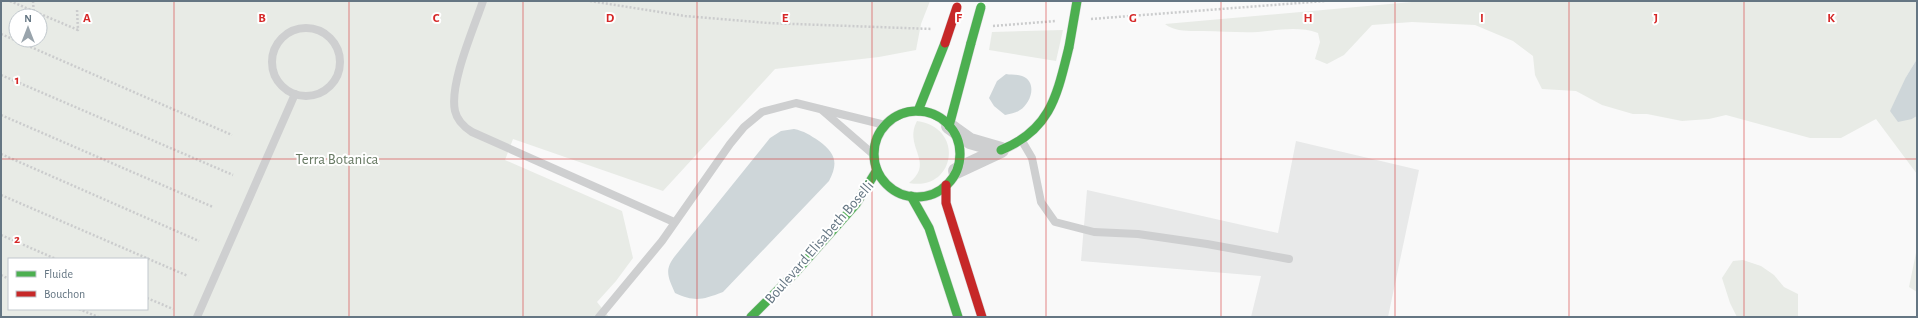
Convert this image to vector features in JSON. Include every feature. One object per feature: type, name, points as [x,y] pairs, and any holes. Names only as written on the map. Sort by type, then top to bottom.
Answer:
[{"type":"main road","points":[[1001,150],[1012,146],[1042,124],[1057,95],[1069,47],[1077,1]]},
{"type":"main road","points":[[918,111],[945,43],[957,4]]},
{"type":"main road","points":[[949,126],[982,4]]},
{"type":"main road","points":[[918,111],[935,115],[949,126],[956,136],[959,147],[959,159],[956,171],[946,185],[931,194],[911,196],[885,187],[877,170],[874,155],[877,139],[885,125],[902,114],[918,111]]},
{"type":"main road","points":[[751,317],[794,273],[856,204],[877,170]]},
{"type":"main road","points":[[946,185],[946,203],[982,317]]},
{"type":"main road","points":[[911,196],[930,228],[958,317]]},
{"type":"street","points":[[949,126],[970,141],[1001,150]]},
{"type":"street","points":[[956,171],[1001,150]]},
{"type":"lane","points":[[483,1],[460,66],[455,94],[455,110],[458,119],[464,127],[509,149],[674,222]]},
{"type":"lane","points":[[302,28],[318,30],[331,38],[337,46],[341,61],[338,76],[329,88],[320,94],[305,96],[295,94],[283,87],[274,74],[272,64],[275,49],[280,40],[292,31],[302,28]]},
{"type":"lane","points":[[197,317],[295,94]]},
{"type":"lane","points":[[599,317],[662,241],[730,144],[744,127],[762,112],[796,103],[885,125]]},
{"type":"lane","points":[[820,108],[874,155]]},
{"type":"lane","points":[[1021,140],[1032,158],[1041,202],[1054,222],[1094,232],[1138,234],[1200,243],[1289,259]]},
{"type":"path","points":[[10,1],[26,8]]},
{"type":"path","points":[[590,1],[685,16],[753,22],[932,29]]},
{"type":"path","points":[[1086,19],[1326,1]]},
{"type":"path","points":[[48,17],[78,30],[77,9]]},
{"type":"path","points":[[993,26],[1063,21]]},
{"type":"path","points":[[1,34],[232,135]]},
{"type":"path","points":[[1,75],[233,175]]},
{"type":"path","points":[[1,114],[213,207]]},
{"type":"path","points":[[1,154],[199,241]]},
{"type":"path","points":[[1,195],[146,258]]},
{"type":"path","points":[[1,235],[54,258]]},
{"type":"path","points":[[148,259],[188,276]]},
{"type":"path","points":[[148,298],[173,310]]},
{"type":"path","points":[[81,310],[98,317]]},
{"type":"shaded area","points":[[1917,59],[1917,116],[1912,119],[1898,122],[1890,111],[1906,77]]},
{"type":"shaded area","points":[[1006,74],[1018,75],[1027,79],[1030,83],[1031,93],[1030,98],[1024,107],[1017,112],[1005,115],[994,106],[989,98],[997,81]]},
{"type":"shaded area","points":[[794,129],[804,132],[816,139],[832,154],[834,158],[834,168],[829,181],[723,292],[699,299],[688,298],[675,293],[670,282],[668,270],[669,265],[675,256],[770,138],[781,131]]},
{"type":"shaded area","points":[[1296,141],[1419,170],[1388,317],[1251,317],[1261,276],[1081,261],[1087,190],[1278,233]]},
{"type":"green space","name":"Terra Botanica","points":[[1,1],[930,1],[921,24],[916,50],[879,57],[775,69],[663,191],[513,139],[505,160],[622,211],[633,258],[616,281],[597,302],[609,317],[1,317]]},
{"type":"green space","points":[[1423,1],[1917,1],[1917,59],[1906,77],[1912,119],[1917,116],[1917,174],[1876,119],[1841,138],[1810,138],[1726,115],[1709,119],[1682,121],[1647,114],[1633,114],[1602,105],[1576,91],[1542,89],[1535,75],[1533,56],[1513,41],[1475,25],[1412,22],[1372,25],[1344,55],[1327,64],[1315,59],[1320,42],[1318,33],[1311,31],[1296,29],[1258,32],[1188,31],[1178,30],[1165,24]]},
{"type":"green space","points":[[1063,30],[1056,61],[989,50],[992,32]]},
{"type":"green space","points":[[917,121],[933,126],[943,135],[948,146],[949,158],[945,169],[937,178],[925,183],[909,183],[917,175],[920,168],[920,161],[914,139],[914,130]]},
{"type":"green space","points":[[1917,248],[1917,292],[1909,287]]},
{"type":"green space","points":[[1743,260],[1761,266],[1774,275],[1784,287],[1798,294],[1798,317],[1737,317],[1730,303],[1722,278],[1733,261]]},
{"type":"traffic: fast","points":[[1069,47],[1077,1]]},
{"type":"traffic: fast","points":[[971,43],[981,7]]},
{"type":"traffic: fast","points":[[918,111],[945,43]]},
{"type":"traffic: fast","points":[[949,126],[971,43]]},
{"type":"traffic: fast","points":[[1001,150],[1018,142],[1031,132],[1049,109],[1060,81],[1069,47]]},
{"type":"traffic: fast","points":[[917,111],[933,115],[947,124],[956,138],[960,154],[956,170],[947,184],[933,193],[917,197],[901,193],[887,184],[878,170],[874,154],[878,138],[887,124],[901,115],[917,111]]},
{"type":"traffic: fast","points":[[751,317],[795,273],[856,204],[877,170]]},
{"type":"traffic: fast","points":[[911,196],[929,228],[958,317]]},
{"type":"traffic: jam","points":[[945,43],[957,7]]},
{"type":"traffic: jam","points":[[946,185],[946,203],[982,317]]}]
